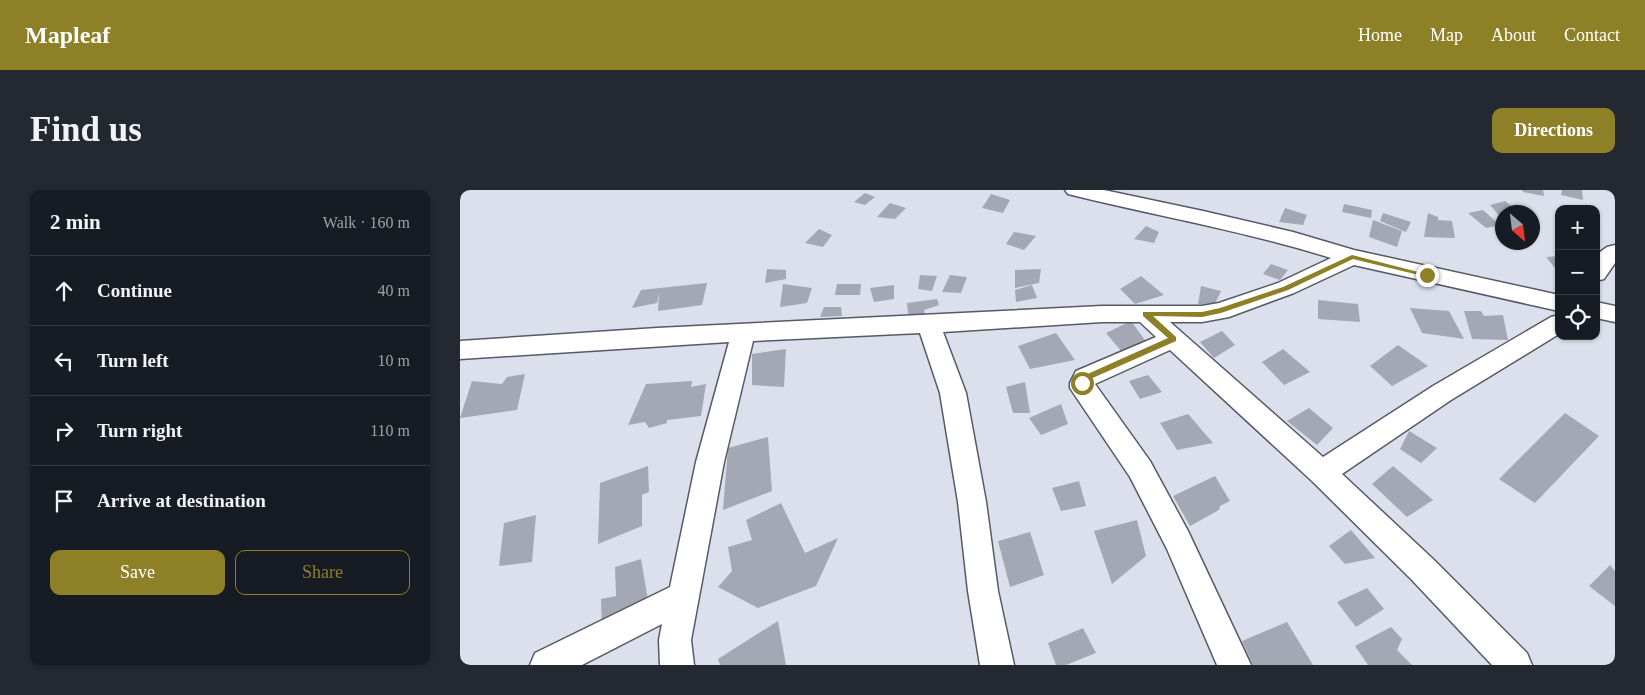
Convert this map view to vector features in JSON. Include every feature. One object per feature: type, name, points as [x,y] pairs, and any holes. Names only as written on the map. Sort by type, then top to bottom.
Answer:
[{"type":"street","points":[[1075,190],[1202,217],[1292,239],[1352,257],[1555,302]]},
{"type":"street","points":[[1600,267],[1604,260],[1615,252]]},
{"type":"street","points":[[460,350],[657,337],[1102,314],[1196,315],[1221,310],[1286,288],[1352,257]]},
{"type":"street","points":[[1600,311],[1615,314]]},
{"type":"street","points":[[1146,314],[1240,401],[1322,473],[1422,569],[1515,665]]},
{"type":"street","points":[[928,324],[953,393],[972,502],[983,591],[997,665]]},
{"type":"street","points":[[1322,473],[1442,393],[1555,325]]},
{"type":"street","points":[[677,665],[675,640],[710,462],[743,333]]},
{"type":"street","points":[[1173,339],[1086,378],[1082,383],[1083,388],[1140,469],[1178,541],[1234,665]]},
{"type":"street","points":[[548,665],[685,596]]},
{"type":"building","points":[[1522,190],[1543,190],[1544,196],[1523,192]]},
{"type":"building","points":[[1562,190],[1582,190],[1583,200],[1561,195]]},
{"type":"building","points":[[865,193],[875,197],[865,205],[854,202]]},
{"type":"building","points":[[991,194],[1010,200],[1003,213],[982,208]]},
{"type":"building","points":[[1505,201],[1510,205],[1495,205],[1495,211],[1490,205]]},
{"type":"building","points":[[890,203],[906,208],[895,219],[877,217]]},
{"type":"building","points":[[1344,204],[1372,210],[1371,218],[1342,212]]},
{"type":"building","points":[[1285,208],[1307,215],[1303,225],[1279,222]]},
{"type":"building","points":[[1483,210],[1495,221],[1495,226],[1486,228],[1468,213]]},
{"type":"building","points":[[1383,213],[1411,222],[1406,232],[1380,221]]},
{"type":"building","points":[[1428,213],[1438,217],[1438,220],[1452,221],[1455,238],[1424,237]]},
{"type":"building","points":[[1373,220],[1402,231],[1397,247],[1369,237]]},
{"type":"building","points":[[1146,226],[1159,232],[1154,243],[1134,239]]},
{"type":"building","points":[[819,229],[832,235],[823,247],[805,243]]},
{"type":"building","points":[[1014,232],[1036,236],[1024,250],[1006,244]]},
{"type":"building","points":[[1555,256],[1555,268],[1546,257]]},
{"type":"building","points":[[1271,264],[1288,270],[1280,280],[1263,274]]},
{"type":"building","points":[[767,269],[786,270],[786,279],[765,283]]},
{"type":"building","points":[[1041,269],[1039,283],[1015,288],[1015,270]]},
{"type":"building","points":[[920,275],[937,276],[932,291],[918,289]]},
{"type":"building","points":[[950,275],[967,277],[961,293],[942,292]]},
{"type":"building","points":[[1141,276],[1164,295],[1135,304],[1120,289]]},
{"type":"building","points":[[707,283],[702,305],[658,311],[659,293],[657,303],[632,308],[641,290]]},
{"type":"building","points":[[783,284],[812,288],[807,303],[780,307]]},
{"type":"building","points":[[837,284],[861,284],[860,295],[835,295]]},
{"type":"building","points":[[894,285],[894,299],[874,302],[870,288]]},
{"type":"building","points":[[1032,285],[1037,298],[1016,302],[1015,290]]},
{"type":"building","points":[[1201,286],[1221,291],[1214,306],[1198,304]]},
{"type":"building","points":[[937,299],[939,305],[924,310],[926,319],[909,323],[907,303]]},
{"type":"building","points":[[1318,300],[1358,304],[1360,322],[1318,319]]},
{"type":"building","points":[[824,307],[841,307],[842,316],[820,317]]},
{"type":"building","points":[[1410,308],[1449,311],[1464,339],[1422,333]]},
{"type":"building","points":[[1464,311],[1481,311],[1484,316],[1503,315],[1508,340],[1472,339]]},
{"type":"building","points":[[1131,321],[1145,340],[1122,352],[1106,333]]},
{"type":"building","points":[[1222,331],[1235,345],[1214,358],[1200,342]]},
{"type":"building","points":[[1056,333],[1075,360],[1030,369],[1018,346]]},
{"type":"building","points":[[1398,345],[1428,366],[1392,386],[1370,366]]},
{"type":"building","points":[[786,349],[784,387],[752,385],[752,354]]},
{"type":"building","points":[[1283,349],[1310,372],[1284,385],[1262,362]]},
{"type":"building","points":[[525,374],[517,410],[460,418],[472,381],[502,384],[507,377]]},
{"type":"building","points":[[1148,375],[1162,392],[1140,399],[1129,381]]},
{"type":"building","points":[[692,381],[691,387],[706,384],[701,416],[667,420],[667,423],[649,428],[645,422],[628,425],[646,384]]},
{"type":"building","points":[[1025,382],[1030,413],[1013,413],[1006,387]]},
{"type":"building","points":[[1061,404],[1068,424],[1041,435],[1029,418]]},
{"type":"building","points":[[1309,408],[1333,428],[1317,445],[1287,421]]},
{"type":"building","points":[[1565,413],[1599,436],[1535,503],[1499,479]]},
{"type":"building","points":[[1188,414],[1213,443],[1177,450],[1160,423]]},
{"type":"building","points":[[1409,431],[1437,448],[1421,463],[1400,449]]},
{"type":"building","points":[[768,437],[772,491],[723,510],[728,448]]},
{"type":"building","points":[[648,466],[649,492],[642,495],[642,526],[598,544],[600,483]]},
{"type":"building","points":[[1393,466],[1433,500],[1407,517],[1372,484]]},
{"type":"building","points":[[1215,476],[1230,501],[1220,506],[1219,510],[1190,526],[1173,496]]},
{"type":"building","points":[[1079,481],[1086,506],[1061,511],[1052,488]]},
{"type":"building","points":[[781,503],[805,553],[838,538],[816,586],[758,608],[718,587],[732,571],[728,547],[752,540],[746,520]]},
{"type":"building","points":[[536,515],[532,562],[499,566],[504,523]]},
{"type":"building","points":[[1137,520],[1146,556],[1112,584],[1094,531]]},
{"type":"building","points":[[1351,530],[1375,558],[1345,564],[1329,546]]},
{"type":"building","points":[[1030,532],[1044,575],[1010,587],[998,541]]},
{"type":"building","points":[[641,559],[649,606],[602,631],[601,599],[616,596],[615,567]]},
{"type":"building","points":[[1610,565],[1615,571],[1615,606],[1589,586]]},
{"type":"building","points":[[1367,588],[1384,609],[1356,627],[1337,602]]},
{"type":"building","points":[[778,621],[786,665],[720,665],[718,659]]},
{"type":"building","points":[[1287,622],[1313,665],[1253,665],[1242,641]]},
{"type":"building","points":[[1391,627],[1402,639],[1397,650],[1412,665],[1368,665],[1355,646]]},
{"type":"building","points":[[1083,628],[1096,653],[1066,665],[1056,665],[1048,643]]},
{"type":"route","points":[[1082,383],[1086,378],[1173,339],[1146,314],[1202,314],[1221,310],[1286,288],[1352,257],[1427,275]]}]
